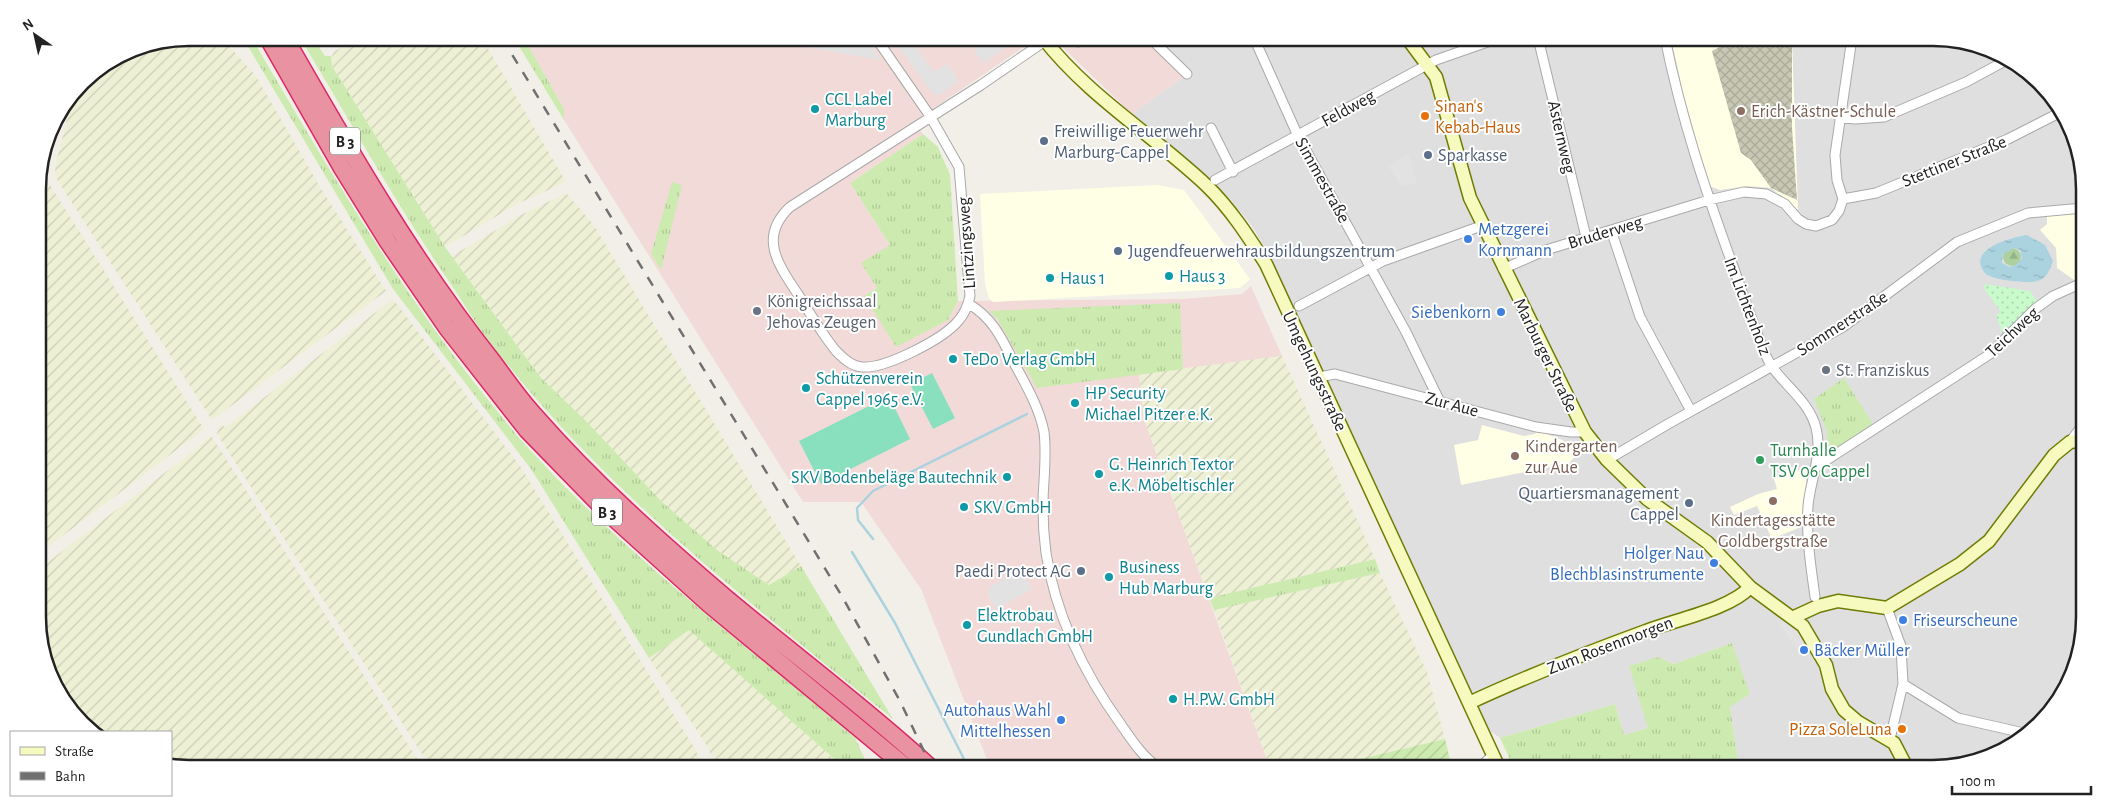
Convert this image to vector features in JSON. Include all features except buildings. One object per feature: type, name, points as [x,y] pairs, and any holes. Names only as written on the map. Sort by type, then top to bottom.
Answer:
[{"type":"highway","name":"B 3","points":[[267,46],[294,85]]},
{"type":"highway","name":"B 3","points":[[272,46],[342,168],[388,242],[447,328],[527,430],[606,511],[709,604],[896,760]]},
{"type":"highway","name":"B 3","points":[[290,46],[328,114],[408,244],[452,311],[535,416],[621,505],[726,598],[883,725],[922,760]]},
{"type":"street","points":[[882,46],[930,116]]},
{"type":"street","name":"Lintzingsweg","points":[[930,116],[956,158],[962,178],[969,304],[958,321],[937,338],[894,360],[870,367],[861,367],[843,358],[827,340],[782,270],[774,254],[775,228],[782,214],[930,116],[981,85],[1034,46]]},
{"type":"street","name":"Umgehungsstraße","points":[[1051,46],[1102,98],[1206,186],[1230,212],[1266,264],[1495,759]]},
{"type":"street","points":[[1158,46],[1188,74]]},
{"type":"street","name":"Simmestraße","points":[[1258,46],[1298,136],[1371,266],[1439,400]]},
{"type":"street","name":"Marburger Straße","points":[[1416,46],[1434,74],[1441,91],[1460,167],[1470,198],[1586,432],[1607,460],[1647,499],[1707,542],[1750,587],[1794,617],[1803,626],[1826,665],[1832,688],[1844,710],[1858,722],[1890,739]]},
{"type":"street","name":"Feldweg","points":[[1215,180],[1465,46]]},
{"type":"street","name":"Asternweg","points":[[1540,46],[1586,238]]},
{"type":"street","name":"Im Lichtenholz","points":[[1667,46],[1677,98],[1709,200],[1766,356],[1772,366],[1800,398],[1812,416],[1817,431],[1816,468],[1809,495],[1808,529],[1815,597]]},
{"type":"street","points":[[1843,199],[1837,180],[1835,155],[1851,46]]},
{"type":"street","points":[[1840,117],[1855,119],[1884,116],[1966,82],[2000,63]]},
{"type":"street","name":"Stettiner Straße","points":[[1843,199],[1876,193],[2008,139],[2055,115]]},
{"type":"street","points":[[1211,128],[1233,172]]},
{"type":"street","name":"Bruderweg","points":[[1504,269],[1546,250],[1709,200],[1744,192],[1766,194],[1785,204],[1798,219],[1816,226],[1832,220],[1839,211],[1843,199]]},
{"type":"street","name":"Sommerstraße","points":[[1607,460],[1843,327],[1958,242],[2028,213],[2076,209]]},
{"type":"street","points":[[1299,306],[1371,266],[1484,225]]},
{"type":"street","points":[[1612,230],[1640,317],[1691,411]]},
{"type":"street","name":"Teichweg","points":[[1816,468],[1990,354],[2035,309],[2052,296],[2076,286]]},
{"type":"street","points":[[969,304],[983,312],[996,328],[1041,420],[1045,446],[1043,512],[1046,554],[1054,588],[1069,633],[1089,676],[1108,708],[1136,746],[1151,759]]},
{"type":"street","name":"Zur Aue","points":[[1319,377],[1335,374],[1536,427],[1586,432]]},
{"type":"street","points":[[1794,617],[1818,606],[1838,602],[1887,608],[1981,549],[2054,455],[2070,442],[2076,434]]},
{"type":"street","points":[[2070,442],[2076,441]]},
{"type":"street","name":"Zum Rosenmorgen","points":[[1469,703],[1530,675],[1648,630],[1727,603],[1750,587]]},
{"type":"street","points":[[1887,608],[1901,646],[1903,684],[1890,739],[1897,747],[1902,759]]},
{"type":"street","points":[[1903,684],[1958,718],[1972,723],[2018,732]]},
{"type":"street","points":[[1488,759],[1493,755]]},
{"type":"shaded area","points":[[229,46],[256,76],[320,187],[386,291],[212,420],[56,178],[55,167],[69,112],[88,88],[110,70],[134,57],[170,47]]},
{"type":"shaded area","points":[[343,46],[487,46],[566,182],[517,204],[445,247],[332,66],[330,60],[334,52]]},
{"type":"shaded area","points":[[529,46],[1025,46],[915,121],[923,134],[850,183],[890,245],[877,288],[864,296],[948,320],[958,301],[1183,299],[1242,294],[1251,286],[1282,356],[1139,375],[1145,422],[1267,759],[987,760],[921,589],[861,502],[803,502],[564,120],[564,109]]},
{"type":"shaded area","points":[[798,46],[871,46],[881,60]]},
{"type":"shaded area","points":[[898,46],[915,46],[934,72],[947,64],[959,81],[941,94],[933,94]]},
{"type":"shaded area","points":[[974,46],[1005,46],[983,63],[976,53]]},
{"type":"shaded area","points":[[1061,46],[1156,46],[1185,76],[1132,114]]},
{"type":"shaded area","points":[[1156,46],[1933,46],[1952,47],[1970,51],[1996,61],[2012,70],[2034,88],[2057,118],[2065,134],[2075,170],[2076,617],[2073,645],[2068,663],[2057,688],[2046,704],[2034,718],[2012,736],[1979,752],[1961,757],[1942,759],[1738,759],[1730,707],[1732,643],[1674,664],[1658,657],[1648,728],[1624,735],[1615,704],[1500,738],[1489,730],[1470,695],[1268,253],[1252,226],[1230,199],[1197,167],[1132,114],[1185,76]]},
{"type":"shaded area","name":"Erich-Kästner-Schule","points":[[1673,46],[1792,46],[1798,210],[1771,188],[1748,186],[1720,190],[1709,186],[1684,96]]},
{"type":"shaded area","points":[[1721,46],[1792,46],[1792,128],[1797,200],[1771,188],[1751,160],[1741,153],[1712,51]]},
{"type":"shaded area","points":[[1409,153],[1417,183],[1402,187],[1388,166]]},
{"type":"shaded area","points":[[47,185],[50,185],[204,429],[46,548]]},
{"type":"shaded area","points":[[1157,185],[1184,190],[1250,279],[1246,283],[1240,288],[1223,289],[993,302],[989,298],[985,284],[980,194]]},
{"type":"shaded area","points":[[566,193],[593,224],[801,566],[769,585],[717,551],[662,502],[586,421],[541,378],[452,256],[521,215]]},
{"type":"shaded area","points":[[2076,212],[2076,281],[2057,268],[2056,248],[2040,230],[2047,224],[2047,214]]},
{"type":"shaded area","points":[[393,299],[520,466],[700,760],[426,760],[217,434],[219,425],[226,427]]},
{"type":"shaded area","points":[[1282,356],[1375,559],[1209,598],[1145,422],[1139,374]]},
{"type":"shaded area","name":"Kindergarten zur Aue","points":[[1482,425],[1524,436],[1535,434],[1536,430],[1560,439],[1581,450],[1569,463],[1461,485],[1454,445],[1478,440]]},
{"type":"shaded area","points":[[209,437],[212,437],[418,760],[172,759],[172,731],[104,731],[82,711],[70,696],[54,663],[47,636],[46,563],[196,449]]},
{"type":"shaded area","name":"Kindertagesstätte Goldbergstraße","points":[[1797,470],[1807,470],[1803,526],[1772,539],[1757,506],[1734,515],[1730,507],[1758,494],[1777,489],[1773,476]]},
{"type":"shaded area","points":[[1021,570],[1032,589],[996,609],[988,595],[989,587]]},
{"type":"shaded area","points":[[1380,573],[1427,672],[1445,739],[1359,759],[1267,759],[1214,610]]},
{"type":"shaded area","points":[[1784,619],[1806,641],[1796,648],[1778,624]]},
{"type":"shaded area","points":[[689,629],[835,760],[713,760],[707,746],[649,658]]},
{"type":"green space","points":[[248,46],[257,46],[307,132],[391,267],[421,311],[452,354],[518,437],[568,489],[647,563],[855,738],[865,760],[835,760],[689,630],[649,658],[531,469],[393,289]]},
{"type":"green space","points":[[305,46],[318,46],[325,56],[331,56],[332,66],[445,247],[541,378],[586,421],[662,502],[717,550],[769,585],[801,566],[893,719],[785,632],[680,542],[580,446],[533,395],[484,334],[428,251]]},
{"type":"green space","points":[[519,46],[529,46],[564,109],[564,120]]},
{"type":"green space","points":[[923,134],[938,147],[950,175],[958,301],[948,320],[896,347],[864,296],[877,288],[861,263],[890,245],[850,183]]},
{"type":"green space","points":[[672,182],[682,185],[661,270],[651,254]]},
{"type":"green space","points":[[2008,248],[2016,248],[2021,253],[2019,264],[2008,266],[2003,261],[2003,253]]},
{"type":"green space","points":[[1985,284],[2030,291],[2037,301],[2003,335],[1996,315],[2001,312],[1984,288]]},
{"type":"green space","points":[[1180,303],[1183,369],[1037,388],[998,320],[989,311]]},
{"type":"green space","points":[[932,373],[955,418],[933,429],[910,384]]},
{"type":"green space","points":[[1844,378],[1875,427],[1827,458],[1827,431],[1814,399]]},
{"type":"green space","points":[[889,396],[910,439],[821,484],[799,441]]},
{"type":"green space","points":[[1375,559],[1380,573],[1214,610],[1209,598]]},
{"type":"green space","points":[[1732,643],[1750,694],[1730,707],[1738,759],[1510,759],[1500,738],[1615,704],[1624,735],[1648,728],[1629,666],[1658,657],[1674,664]]},
{"type":"green space","points":[[1445,739],[1450,759],[1359,759]]},
{"type":"water","points":[[2027,235],[2045,245],[2053,261],[2046,276],[2033,282],[2018,282],[1994,278],[1985,273],[1980,265],[1981,257],[1986,251],[2002,242]],"holes":[[[2014,248],[2020,250],[2022,258],[2017,264],[2010,267],[2002,263],[2003,254]]]},
{"type":"waterway","points":[[873,539],[858,520],[857,508],[873,491],[1027,414]]},
{"type":"waterway","points":[[852,552],[895,623],[964,760]]},
{"type":"railway","points":[[507,46],[843,598],[900,701],[928,760]]},
{"type":"place","name":"CCL Label Marburg","points":[[815,109]]},
{"type":"place","name":"Erich-Kästner-Schule","points":[[1741,111]]},
{"type":"place","name":"Sinan's Kebab-Haus","points":[[1425,116]]},
{"type":"place","name":"Freiwillige Feuerwehr Marburg-Cappel","points":[[1044,141]]},
{"type":"place","name":"Sparkasse","points":[[1428,155]]},
{"type":"place","name":"Metzgerei Kornmann","points":[[1468,239]]},
{"type":"place","name":"Jugendfeuerwehrausbildungszentrum","points":[[1118,251]]},
{"type":"place","name":"Haus 3","points":[[1169,276]]},
{"type":"place","name":"Haus 1","points":[[1050,278]]},
{"type":"place","name":"Königreichssaal Jehovas Zeugen","points":[[757,311]]},
{"type":"place","name":"Siebenkorn","points":[[1501,312]]},
{"type":"place","name":"TeDo Verlag GmbH","points":[[953,359]]},
{"type":"place","name":"St. Franziskus","points":[[1826,370]]},
{"type":"place","name":"Schützenverein Cappel 1965 e.V.","points":[[806,388]]},
{"type":"place","name":"HP Security Michael Pitzer e.K.","points":[[1075,403]]},
{"type":"place","name":"Kindergarten zur Aue","points":[[1515,456]]},
{"type":"place","name":"Turnhalle TSV 06 Cappel","points":[[1760,460]]},
{"type":"place","name":"G. Heinrich Textor e.K. Möbeltischler","points":[[1099,474]]},
{"type":"place","name":"SKV Bodenbeläge Bautechnik","points":[[1007,477]]},
{"type":"place","name":"Kindertagesstätte Goldbergstraße","points":[[1773,501]]},
{"type":"place","name":"Quartiersmanagement Cappel","points":[[1689,503]]},
{"type":"place","name":"SKV GmbH","points":[[964,507]]},
{"type":"place","name":"Holger Nau Blechblasinstrumente","points":[[1714,563]]},
{"type":"place","name":"Paedi Protect AG","points":[[1081,571]]},
{"type":"place","name":"Business Hub Marburg","points":[[1109,577]]},
{"type":"place","name":"Friseurscheune","points":[[1903,620]]},
{"type":"place","name":"Elektrobau Gundlach GmbH","points":[[967,625]]},
{"type":"place","name":"Bäcker Müller","points":[[1804,650]]},
{"type":"place","name":"H.P.W. GmbH","points":[[1173,699]]},
{"type":"place","name":"Autohaus Wahl Mittelhessen","points":[[1061,720]]},
{"type":"place","name":"Pizza SoleLuna","points":[[1902,729]]}]
